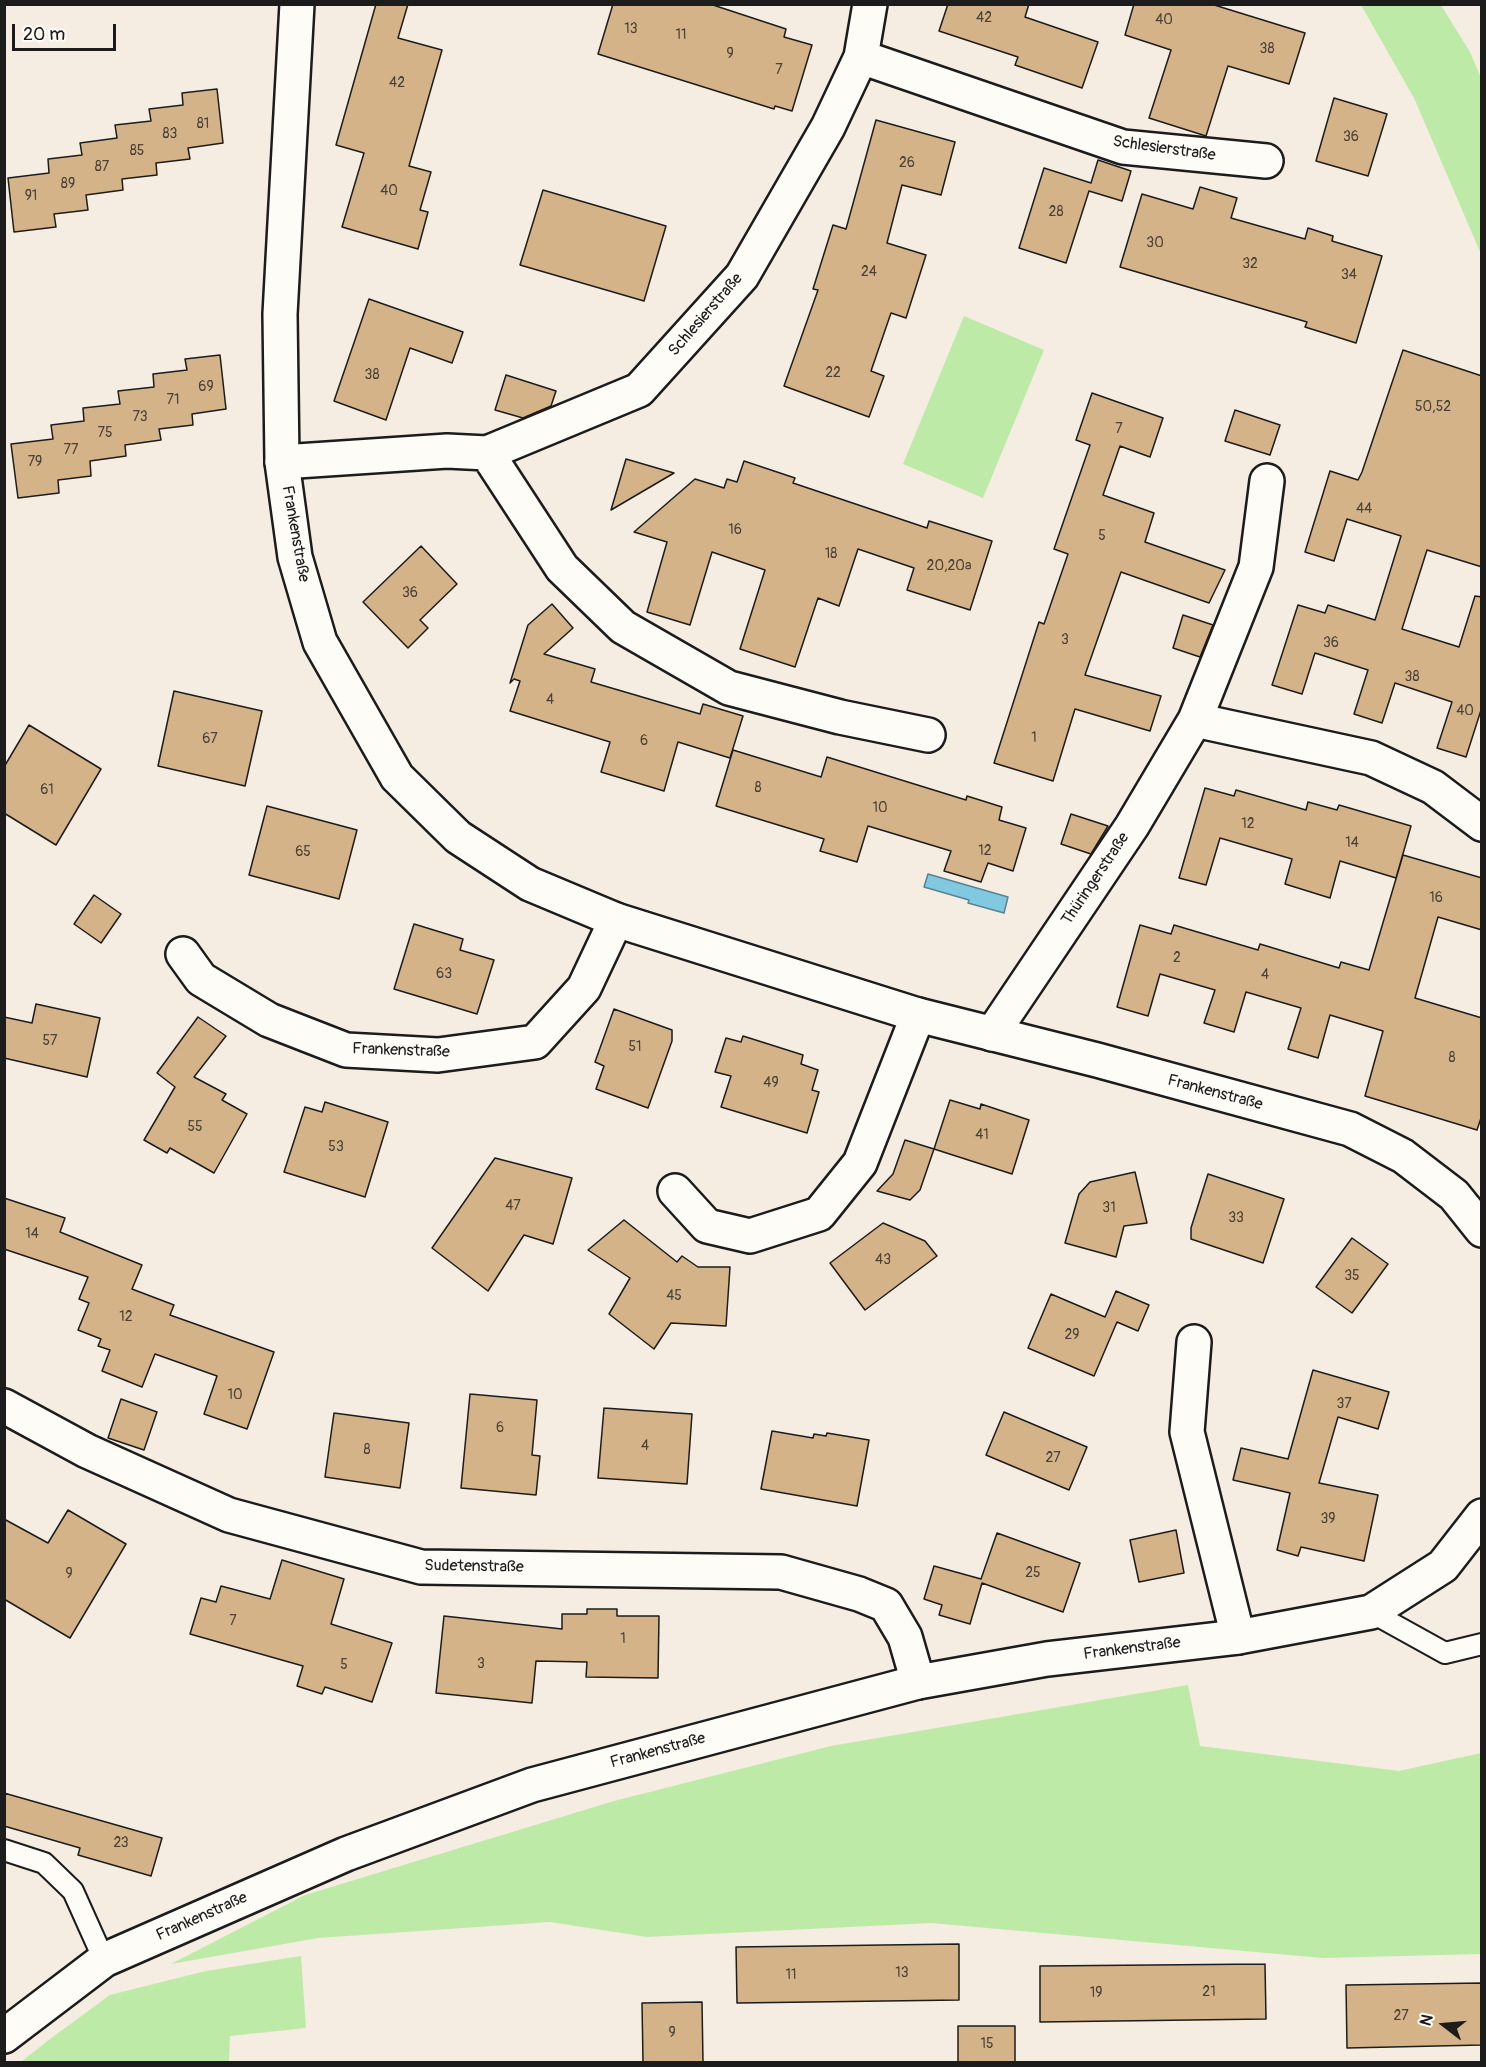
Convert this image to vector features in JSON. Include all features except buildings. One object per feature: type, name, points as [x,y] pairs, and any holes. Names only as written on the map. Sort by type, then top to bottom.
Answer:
[{"type":"street","name":"Frankenstraße","points":[[297,4],[280,314],[282,462],[295,557],[320,642],[397,777],[458,837],[530,885],[616,920],[918,1015],[1097,1060],[1350,1129],[1403,1156],[1454,1195],[1482,1230]]},
{"type":"street","name":"Schlesierstraße","points":[[282,462],[447,451],[487,453],[639,390],[742,276],[828,128],[861,57],[870,4]]},
{"type":"street","name":"Schlesierstraße","points":[[861,57],[1124,147],[1266,161]]},
{"type":"street","points":[[487,453],[562,568],[623,627],[729,688],[840,717],[928,735]]},
{"type":"street","name":"Thüringerstraße","points":[[992,1034],[1132,826],[1195,720],[1256,567],[1267,482]]},
{"type":"street","points":[[1195,720],[1371,759],[1433,787],[1482,824]]},
{"type":"street","name":"Frankenstraße","points":[[183,954],[201,979],[269,1020],[346,1050],[438,1055],[535,1042],[584,988],[616,920]]},
{"type":"street","points":[[675,1191],[707,1226],[750,1236],[819,1214],[860,1163],[918,1015]]},
{"type":"street","points":[[1194,1342],[1187,1432],[1238,1637]]},
{"type":"street","name":"Sudetenstraße","points":[[4,1406],[87,1451],[229,1515],[421,1567],[781,1572],[860,1594],[886,1605],[904,1637],[918,1682]]},
{"type":"street","name":"Frankenstraße","points":[[4,2036],[104,1960],[346,1854],[532,1785],[918,1682],[1047,1659],[1238,1637],[1371,1612],[1443,1566],[1482,1516]]},
{"type":"lane","points":[[1371,1612],[1445,1653],[1482,1644]]},
{"type":"lane","points":[[4,1850],[44,1863],[73,1891],[104,1960]]},
{"type":"green space","points":[[1361,5],[1441,5],[1470,52],[1481,78],[1481,254],[1414,98]]},
{"type":"green space","points":[[964,316],[1044,350],[983,498],[903,464]]},
{"type":"green space","points":[[1188,1685],[1200,1746],[1399,1771],[1481,1753],[1481,1954],[1323,1958],[931,1923],[647,1937],[550,1922],[318,1938],[171,1964],[305,1895],[614,1801],[831,1746]]},
{"type":"green space","points":[[301,1956],[306,2028],[230,2036],[229,2062],[21,2062],[110,1995],[206,1971]]},
{"type":"water","points":[[928,874],[1008,897],[1004,913],[924,887]]}]
